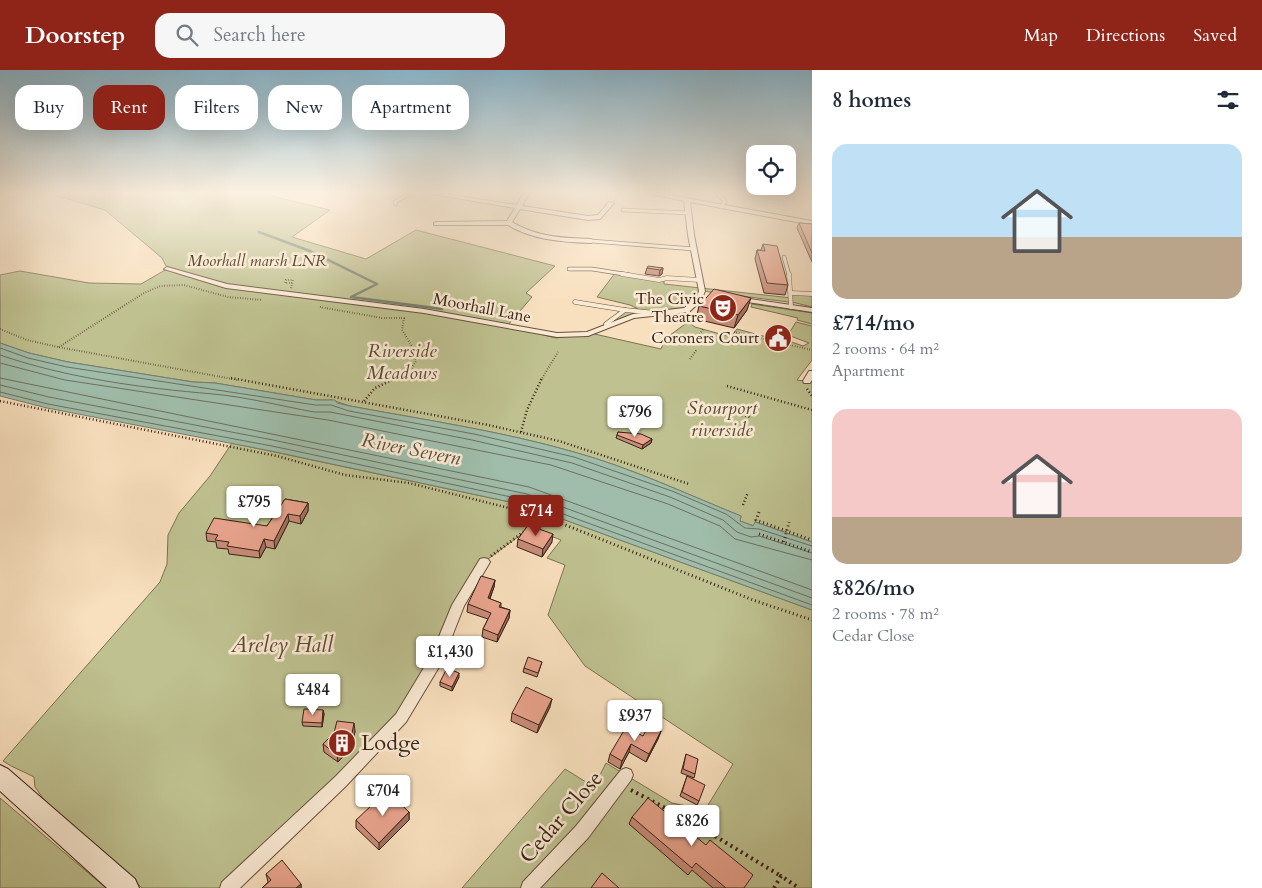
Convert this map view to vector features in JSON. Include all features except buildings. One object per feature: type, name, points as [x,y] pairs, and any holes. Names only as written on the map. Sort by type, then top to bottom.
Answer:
[{"type":"street","points":[[520,230],[547,238],[591,241]]},
{"type":"street","points":[[691,230],[702,293],[711,295]]},
{"type":"street","name":"Moorhall Lane","points":[[167,269],[220,285],[419,310],[544,334],[565,336],[590,336],[606,324],[633,316],[686,310],[699,300],[702,293]]},
{"type":"street","points":[[731,298],[812,310]]},
{"type":"street","points":[[807,381],[812,373]]},
{"type":"street","points":[[228,888],[341,781],[402,718],[433,666],[458,605],[484,562]]},
{"type":"street","points":[[0,776],[126,888]]},
{"type":"street","name":"Cedar Close","points":[[529,888],[582,832],[623,780]]},
{"type":"lane","points":[[591,241],[694,249]]},
{"type":"lane","points":[[784,257],[792,293],[791,307]]},
{"type":"lane","points":[[569,269],[592,269],[659,280],[667,278],[699,280]]},
{"type":"lane","points":[[792,293],[812,294]]},
{"type":"lane","points":[[575,302],[656,313]]},
{"type":"lane","points":[[606,324],[624,310]]},
{"type":"path","points":[[289,294],[292,283]]},
{"type":"path","points":[[58,348],[144,293],[160,286],[184,285],[228,296],[266,300]]},
{"type":"path","points":[[318,307],[382,318],[404,318],[419,310]]},
{"type":"path","points":[[364,401],[375,387],[405,375],[412,368],[416,360],[416,351],[402,330],[404,318]]},
{"type":"path","points":[[698,336],[704,328]]},
{"type":"path","points":[[0,329],[27,340],[58,348],[364,401],[521,432],[592,450],[689,484]]},
{"type":"path","points":[[734,332],[812,350]]},
{"type":"path","points":[[690,359],[697,348]]},
{"type":"path","points":[[521,432],[525,412],[533,391],[558,352]]},
{"type":"path","points":[[727,386],[812,410]]},
{"type":"path","points":[[0,401],[277,456],[345,475],[409,483],[543,516],[753,600],[812,620]]},
{"type":"path","points":[[718,409],[750,417]]},
{"type":"path","points":[[743,505],[748,492]]},
{"type":"path","points":[[759,512],[756,520],[812,540]]},
{"type":"path","points":[[484,562],[543,516]]},
{"type":"path","points":[[784,542],[789,522]]},
{"type":"path","points":[[759,534],[812,552]]},
{"type":"path","points":[[623,780],[782,876],[798,888]]},
{"type":"path","points":[[774,888],[782,876]]},
{"type":"green space","name":"Stourport riverside","points":[[129,230],[302,230],[292,237],[366,259],[417,230],[555,266],[526,293],[532,297],[507,326],[556,338],[590,333],[661,349],[666,338],[688,322],[695,327],[731,337],[737,329],[785,342],[786,340],[803,346],[809,343],[788,335],[796,322],[812,326],[812,360],[797,380],[812,382],[812,542],[756,522],[754,526],[740,521],[741,516],[638,473],[596,458],[519,438],[350,406],[332,400],[316,400],[215,383],[193,382],[68,362],[29,353],[0,343],[0,275],[20,271],[89,283],[141,284],[167,269],[203,278],[166,266],[162,258]]},
{"type":"green space","points":[[615,273],[664,281],[664,284],[792,298],[792,293],[812,294],[812,307],[796,303],[702,291],[701,296],[689,309],[656,313],[606,324],[621,311],[638,309],[630,305],[597,297]]},
{"type":"green space","points":[[752,304],[812,313],[812,324],[797,320],[798,318],[751,307]]},
{"type":"green space","name":"Areley Hall","points":[[232,443],[524,505],[812,610],[812,888],[462,888],[565,769],[594,787],[606,763],[672,803],[705,810],[733,764],[585,666],[548,615],[565,565],[547,558],[561,540],[530,528],[484,562],[401,718],[228,888],[142,888],[45,801],[35,787],[34,777],[3,761],[160,582],[167,564],[168,535],[179,513],[210,476]]},
{"type":"green space","points":[[0,798],[106,888],[0,888]]},
{"type":"water","name":"River Severn","points":[[0,343],[29,353],[68,362],[193,382],[215,383],[316,400],[335,400],[337,403],[350,406],[519,438],[596,458],[638,473],[741,516],[740,521],[753,526],[755,522],[812,542],[812,610],[524,505],[271,451],[47,408],[0,396]]},
{"type":"waterway","points":[[259,232],[310,251],[377,284],[351,297],[442,309]]},
{"type":"place","name":"The Civic Theatre","points":[[723,308]]},
{"type":"place","name":"Coroners Court","points":[[778,338]]},
{"type":"place","name":"Lodge","points":[[342,743]]},
{"type":"park label","name":"Moorhall marsh LNR","points":[[257,261]]},
{"type":"park label","name":"Riverside Meadows","points":[[402,362]]}]
